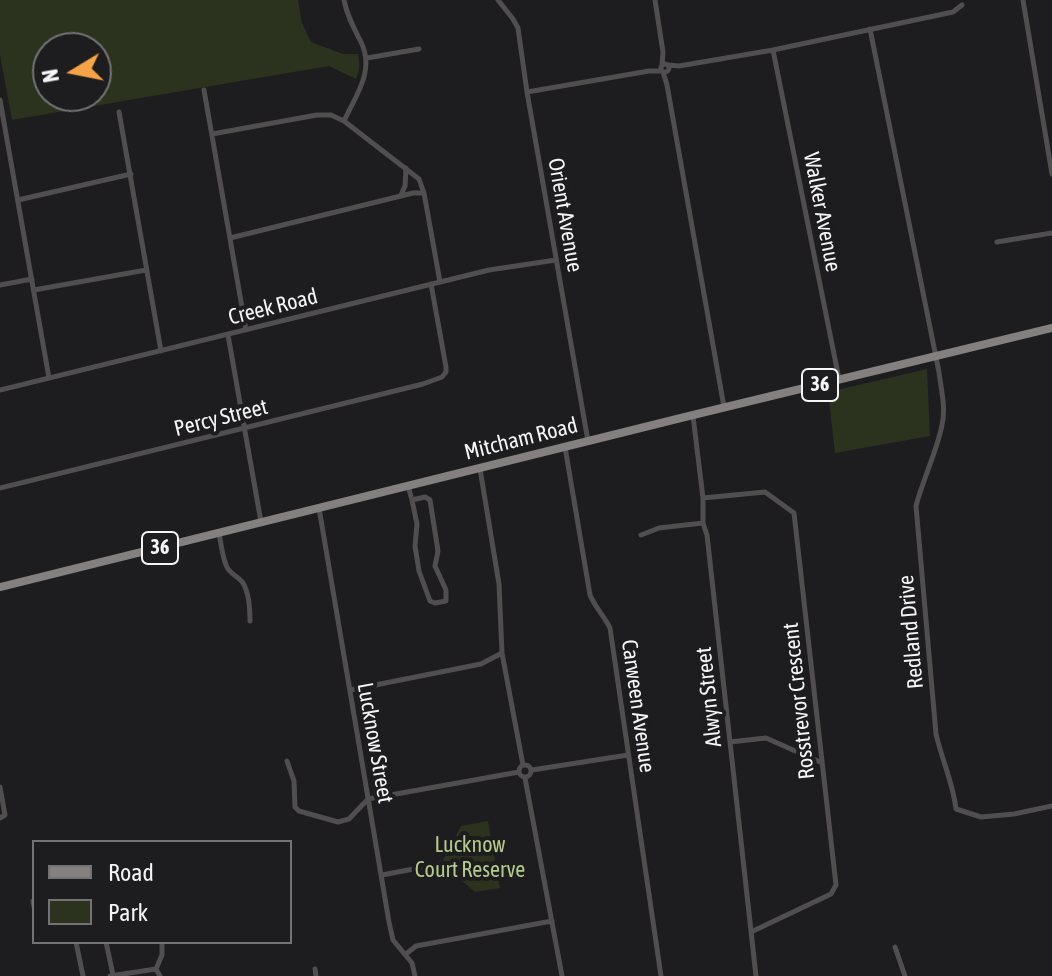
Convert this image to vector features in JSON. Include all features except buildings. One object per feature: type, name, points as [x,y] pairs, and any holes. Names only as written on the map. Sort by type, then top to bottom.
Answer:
[{"type":"main road","name":"Mitcham Road","points":[[0,587],[1052,328]]},
{"type":"street","points":[[344,0],[352,27],[367,58],[365,77],[344,121]]},
{"type":"street","name":"Orient Avenue","points":[[498,0],[518,28],[588,441]]},
{"type":"street","points":[[655,0],[724,408]]},
{"type":"street","points":[[1023,0],[1052,174]]},
{"type":"street","points":[[527,92],[773,50],[953,12],[962,5]]},
{"type":"street","points":[[870,29],[935,357]]},
{"type":"street","points":[[367,58],[419,49]]},
{"type":"street","name":"Walker Avenue","points":[[773,50],[839,380]]},
{"type":"street","points":[[204,90],[246,330]]},
{"type":"street","points":[[0,100],[49,378]]},
{"type":"street","points":[[119,112],[161,351]]},
{"type":"street","points":[[212,134],[317,115],[331,115],[344,121],[419,179],[440,282]]},
{"type":"street","points":[[401,196],[406,168]]},
{"type":"street","points":[[18,200],[131,174]]},
{"type":"street","points":[[230,238],[413,193],[424,193]]},
{"type":"street","points":[[997,242],[1052,233]]},
{"type":"street","name":"Creek Road","points":[[0,390],[489,270],[556,260]]},
{"type":"street","points":[[34,290],[146,270]]},
{"type":"street","points":[[0,285],[32,279]]},
{"type":"street","name":"Percy Street","points":[[0,488],[442,377],[446,372],[431,284]]},
{"type":"street","points":[[228,334],[261,523]]},
{"type":"street","name":"Redland Drive","points":[[935,357],[943,422],[916,506],[936,734],[942,758],[956,809],[981,817],[1052,806]]},
{"type":"street","name":"Alwyn Street","points":[[693,415],[756,976]]},
{"type":"street","name":"Carween Avenue","points":[[565,447],[590,595],[610,628],[661,976]]},
{"type":"street","points":[[480,469],[499,584],[502,653],[523,765]]},
{"type":"street","points":[[408,486],[417,524],[415,546],[419,571],[430,601],[441,603],[446,601],[447,596],[435,566],[438,551],[430,500],[425,497],[412,500]]},
{"type":"street","name":"Rosstrevor Crescent","points":[[703,498],[765,492],[794,513],[836,885],[831,894],[751,932]]},
{"type":"street","name":"Lucknow Street","points":[[319,508],[393,940],[412,963],[415,976]]},
{"type":"street","points":[[641,535],[659,528],[703,523]]},
{"type":"street","points":[[219,533],[226,567],[245,587],[250,621]]},
{"type":"street","points":[[350,690],[481,664],[502,653]]},
{"type":"street","points":[[730,742],[766,738],[821,762]]},
{"type":"street","points":[[532,770],[628,755]]},
{"type":"street","points":[[287,761],[293,774],[294,802],[299,811],[338,822],[349,819],[368,799],[519,772]]},
{"type":"street","points":[[523,765],[528,765],[532,770]]},
{"type":"street","points":[[519,772],[523,765]]},
{"type":"street","points":[[525,778],[532,770]]},
{"type":"street","points":[[519,772],[525,778],[562,976]]},
{"type":"street","points":[[0,787],[5,814],[2,818]]},
{"type":"street","points":[[382,875],[440,864]]},
{"type":"street","points":[[406,954],[416,946],[552,921]]},
{"type":"street","points":[[76,944],[83,976]]},
{"type":"street","points":[[106,944],[112,976],[156,969]]},
{"type":"street","points":[[156,969],[162,955],[162,944]]},
{"type":"street","points":[[895,947],[905,976]]},
{"type":"street","points":[[156,969],[160,976]]},
{"type":"green space","points":[[0,0],[298,0],[302,23],[311,42],[343,54],[358,54],[356,79],[329,66],[112,103],[112,32],[32,32],[32,112],[59,112],[12,120],[0,55]]},
{"type":"green space","points":[[927,369],[930,436],[835,453],[828,392]]},
{"type":"green space","name":"Lucknow Court Reserve","points":[[488,821],[500,888],[475,892],[444,866],[443,860],[461,826]]}]
